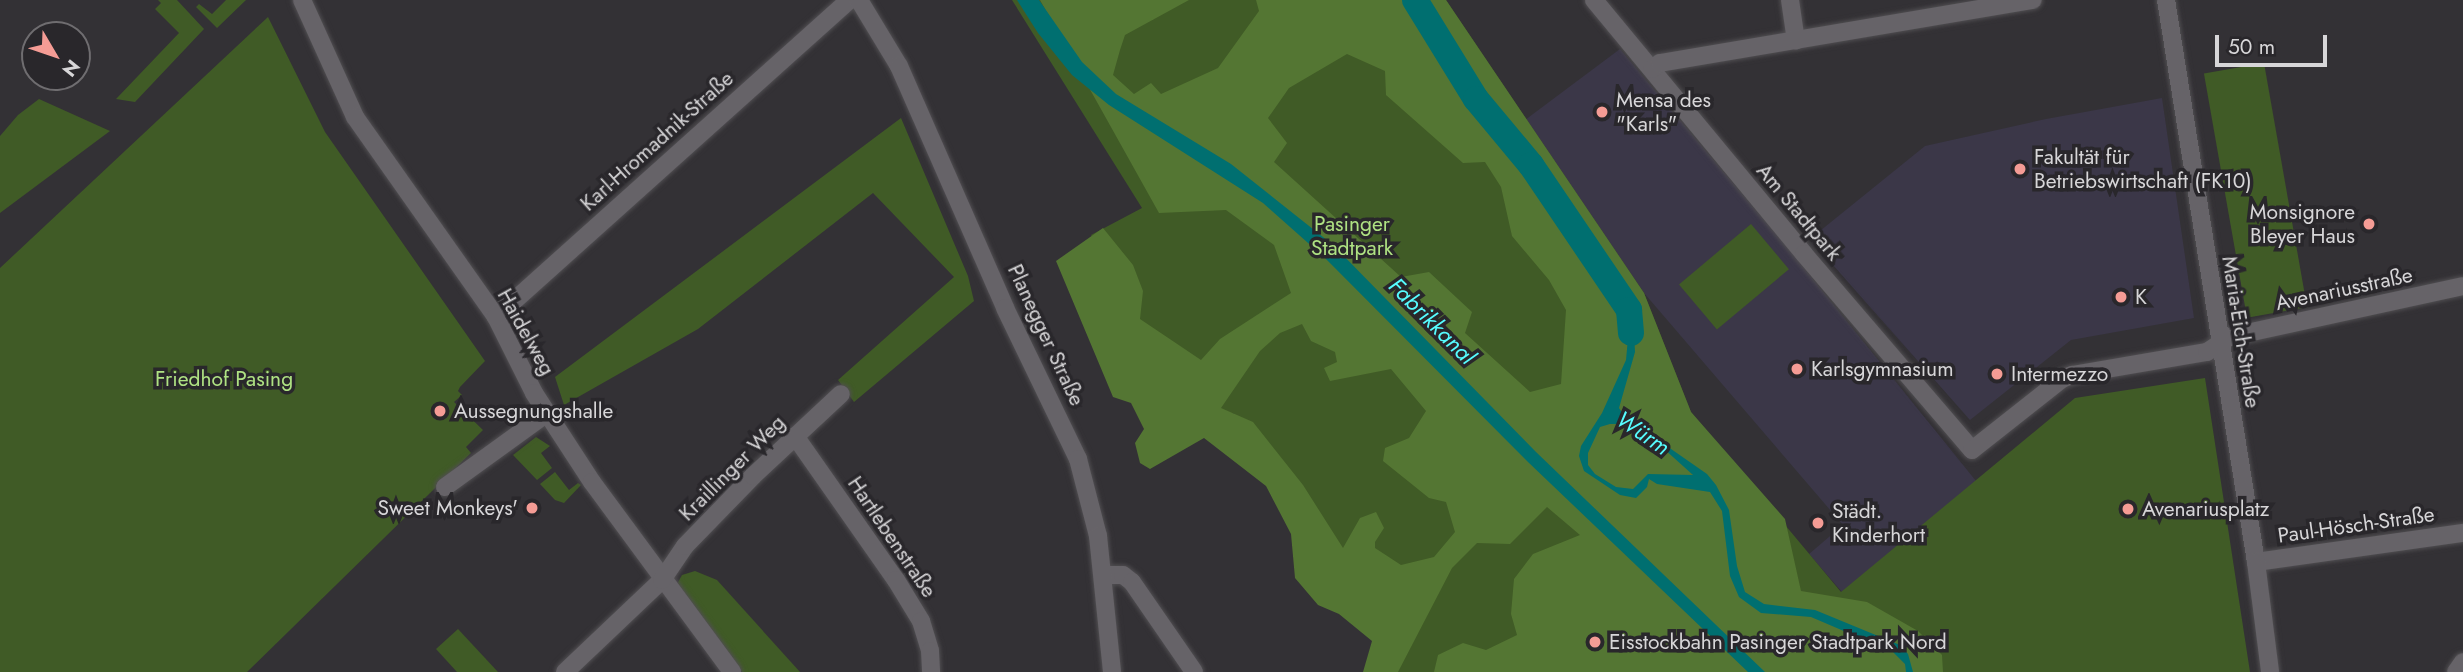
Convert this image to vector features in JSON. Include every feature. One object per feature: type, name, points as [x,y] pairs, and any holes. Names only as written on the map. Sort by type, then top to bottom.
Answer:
[{"type":"street","name":"Haidelweg","points":[[302,0],[355,117],[496,317],[546,414],[662,580],[732,672]]},
{"type":"street","name":"Karl-Hromadnik-Straße","points":[[496,317],[849,0]]},
{"type":"street","name":"Planegger Straße","points":[[859,0],[899,66],[1005,308],[1078,459],[1091,499],[1105,575],[1112,672]]},
{"type":"street","name":"Am Stadtpark","points":[[1594,0],[1804,254],[1972,450]]},
{"type":"street","points":[[1790,0],[1796,41]]},
{"type":"street","points":[[1652,69],[1660,63],[2033,0]]},
{"type":"street","name":"Maria-Eich-Straße","points":[[2166,0],[2256,562],[2270,672]]},
{"type":"street","name":"Avenariusstraße","points":[[1972,450],[2062,379],[2207,352],[2220,341],[2463,286]]},
{"type":"street","name":"Kraillinger Weg","points":[[565,672],[662,580],[685,546],[841,394]]},
{"type":"street","points":[[444,487],[546,414]]},
{"type":"street","name":"Hartlebenstraße","points":[[795,436],[896,580],[921,621],[930,651],[931,672]]},
{"type":"street","name":"Paul-Hösch-Straße","points":[[2256,562],[2463,533]]},
{"type":"street","points":[[1105,575],[1123,575],[1132,582],[1194,672]]},
{"type":"street","points":[[2456,672],[2463,662]]},
{"type":"shaded area","name":"Karlsgymnasium","points":[[1620,49],[1791,252],[1976,481],[1842,592],[1809,554],[1843,525],[1644,293],[1525,120]]},
{"type":"shaded area","points":[[2162,98],[2194,318],[2071,340],[1970,420],[1810,239],[1925,146],[2046,119]]},
{"type":"green space","points":[[158,0],[177,0],[204,29],[135,102],[116,99],[179,33],[155,9],[161,3]]},
{"type":"green space","points":[[226,0],[246,0],[217,28],[196,7],[199,4],[212,14]]},
{"type":"green space","name":"Pasinger Stadtpark","points":[[1012,0],[1446,0],[1644,293],[1691,412],[1841,592],[2075,398],[2205,378],[2250,672],[1390,672],[1394,669],[1233,413],[1179,430],[1091,235],[1142,208]]},
{"type":"green space","points":[[1040,0],[1189,0],[1125,35],[1120,50],[1113,75],[1134,94],[1151,83],[1161,94],[1218,68],[1259,11],[1256,0],[1446,0],[1644,293],[1691,412],[1785,519],[1801,591],[1867,602],[1918,631],[1942,655],[1943,672],[1434,672],[1438,655],[1463,643],[1486,650],[1517,635],[1511,614],[1514,579],[1533,554],[1580,535],[1547,507],[1510,544],[1477,543],[1452,568],[1398,672],[1363,672],[1372,641],[1339,614],[1318,605],[1295,578],[1291,534],[1266,486],[1204,438],[1150,469],[1140,463],[1135,443],[1144,429],[1131,403],[1113,397],[1056,261],[1103,228],[1133,265],[1143,291],[1140,319],[1201,360],[1220,339],[1291,293],[1274,245],[1226,210],[1159,213]],"holes":[[[1347,54],[1385,71],[1386,95],[1463,163],[1485,162],[1501,187],[1512,236],[1549,280],[1566,310],[1561,384],[1530,392],[1465,333],[1472,312],[1429,272],[1401,277],[1274,162],[1287,143],[1268,118],[1289,88]],[[1302,324],[1311,341],[1335,352],[1337,362],[1324,368],[1330,381],[1391,369],[1426,411],[1409,438],[1385,448],[1383,461],[1429,498],[1446,502],[1455,532],[1434,557],[1401,565],[1375,548],[1375,542],[1384,528],[1376,512],[1360,518],[1343,548],[1303,485],[1253,422],[1221,408],[1260,351],[1280,333]]]},
{"type":"green space","name":"Friedhof Pasing","points":[[268,17],[325,132],[485,361],[460,387],[458,391],[462,395],[454,402],[483,430],[466,447],[471,453],[247,672],[0,672],[0,268]]},
{"type":"green space","points":[[2264,63],[2307,307],[2247,318],[2204,74]]},
{"type":"green space","points":[[39,99],[110,131],[0,213],[0,136],[18,115]]},
{"type":"green space","points":[[901,118],[968,276],[974,301],[854,402],[838,380],[954,277],[873,193],[698,329],[564,405],[555,377]]},
{"type":"green space","points":[[1751,224],[1789,269],[1717,330],[1679,284]]},
{"type":"green space","points":[[536,437],[550,446],[541,453],[552,468],[537,480],[513,455]]},
{"type":"green space","points":[[555,472],[569,490],[578,483],[581,485],[564,503],[555,500],[540,484]]},
{"type":"green space","points":[[695,571],[717,580],[800,672],[742,672],[677,584],[682,575]]},
{"type":"green space","points":[[458,629],[498,672],[457,672],[436,649]]},
{"type":"water","points":[[1017,0],[1039,0],[1082,62],[1116,94],[1231,164],[1333,245],[1536,452],[1765,672],[1748,672],[1528,462],[1325,258],[1263,203],[1109,105],[1072,75],[1038,33]]},
{"type":"water","points":[[1627,298],[1633,311],[1635,352],[1619,408],[1625,417],[1707,474],[1716,485],[1729,510],[1737,566],[1745,592],[1764,604],[1815,610],[1900,645],[1908,654],[1913,672],[1906,672],[1905,664],[1893,652],[1811,617],[1761,613],[1739,597],[1730,576],[1722,511],[1710,492],[1657,484],[1649,479],[1647,487],[1636,498],[1620,495],[1584,471],[1579,456],[1581,446],[1602,413],[1626,360],[1629,327],[1620,303]],"holes":[[[1622,424],[1663,448],[1693,475],[1648,474],[1633,489],[1616,487],[1595,474],[1588,465],[1588,453],[1600,427]]]},
{"type":"waterway","name":"Würm","points":[[1415,0],[1476,99],[1531,165],[1629,310],[1631,333]]},
{"type":"place","name":"Mensa des \"Karls\"","points":[[1602,112]]},
{"type":"place","name":"Fakultät für Betriebswirtschaft (FK10)","points":[[2020,169]]},
{"type":"place","name":"Monsignore Bleyer Haus","points":[[2369,224]]},
{"type":"place","name":"K","points":[[2121,297]]},
{"type":"place","name":"Karlsgymnasium","points":[[1797,369]]},
{"type":"place","name":"Intermezzo","points":[[1997,374]]},
{"type":"place","name":"Aussegnungshalle","points":[[440,411]]},
{"type":"place","name":"Sweet Monkeys'","points":[[532,508]]},
{"type":"place","name":"Avenariusplatz","points":[[2128,509]]},
{"type":"place","name":"Städt. Kinderhort","points":[[1818,523]]},
{"type":"place","name":"Eisstockbahn Pasinger Stadtpark Nord","points":[[1595,642]]},
{"type":"water label","name":"Fabrikkanal","points":[[1432,321]]}]
